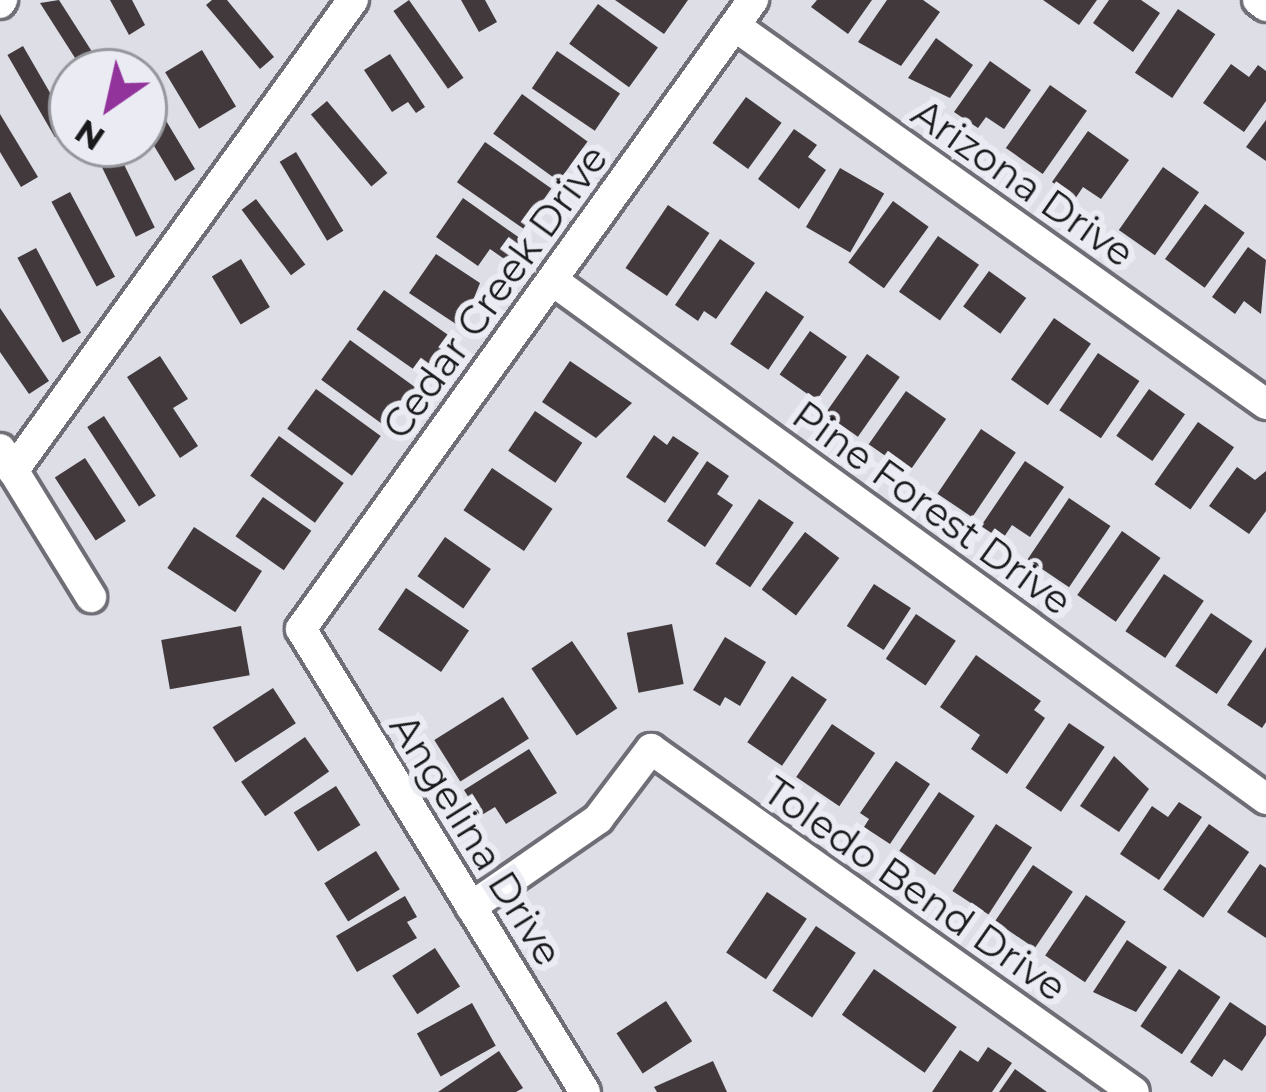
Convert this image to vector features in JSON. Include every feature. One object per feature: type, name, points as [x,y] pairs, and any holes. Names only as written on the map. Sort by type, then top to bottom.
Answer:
[{"type":"street","points":[[91,597],[6,460],[353,0]]},
{"type":"street","name":"Cedar Creek Drive","points":[[301,629],[753,0]]},
{"type":"street","points":[[1258,0],[1266,6]]},
{"type":"street","name":"Arizona Drive","points":[[735,26],[1266,404]]},
{"type":"street","name":"Pine Forest Drive","points":[[552,280],[1266,799]]},
{"type":"street","name":"Angelina Drive","points":[[301,629],[585,1092]]},
{"type":"street","name":"Toledo Bend Drive","points":[[471,907],[598,819],[651,749],[1134,1092]]},
{"type":"building","points":[[59,0],[90,48],[69,48],[40,3]]},
{"type":"building","points":[[110,0],[132,0],[145,25],[129,35]]},
{"type":"building","points":[[227,0],[274,57],[260,69],[206,5]]},
{"type":"building","points":[[409,0],[463,78],[448,89],[393,11]]},
{"type":"building","points":[[461,0],[485,0],[497,22],[479,32]]},
{"type":"building","points":[[615,0],[688,0],[664,34]]},
{"type":"building","points":[[817,0],[872,0],[848,34],[811,7]]},
{"type":"building","points":[[887,0],[923,0],[940,12],[901,66],[858,42]]},
{"type":"building","points":[[1043,0],[1097,0],[1079,25]]},
{"type":"building","points":[[1109,0],[1141,0],[1160,13],[1133,52],[1093,23]]},
{"type":"building","points":[[598,4],[658,47],[629,87],[569,44]]},
{"type":"building","points":[[1178,9],[1215,34],[1172,98],[1135,73]]},
{"type":"building","points":[[936,38],[973,65],[950,98],[908,78]]},
{"type":"building","points":[[23,46],[48,89],[48,125],[7,55]]},
{"type":"building","points":[[202,50],[236,107],[199,129],[168,70]]},
{"type":"building","points":[[557,51],[620,93],[595,131],[532,88]]},
{"type":"building","points":[[390,54],[425,107],[416,113],[408,102],[392,112],[364,70]]},
{"type":"building","points":[[990,61],[1031,90],[1004,129],[986,117],[978,128],[954,112]]},
{"type":"building","points":[[1231,64],[1249,77],[1258,65],[1266,71],[1266,101],[1244,132],[1203,103]]},
{"type":"building","points":[[1050,85],[1087,111],[1043,174],[1006,148]]},
{"type":"building","points":[[522,94],[588,142],[559,181],[493,134]]},
{"type":"building","points":[[746,97],[782,123],[748,169],[712,143]]},
{"type":"building","points":[[327,101],[387,173],[371,187],[311,114]]},
{"type":"building","points":[[0,114],[38,177],[21,187],[0,152]]},
{"type":"building","points":[[1266,120],[1266,161],[1246,147]]},
{"type":"building","points":[[168,124],[195,169],[175,181],[167,168]]},
{"type":"building","points":[[794,129],[817,145],[808,157],[826,170],[799,209],[758,179]]},
{"type":"building","points":[[1088,131],[1129,160],[1101,199],[1083,187],[1075,199],[1052,182]]},
{"type":"building","points":[[485,142],[551,188],[523,229],[457,182]]},
{"type":"building","points":[[296,152],[343,231],[327,241],[280,162]]},
{"type":"building","points":[[1163,167],[1199,192],[1155,255],[1119,230]]},
{"type":"building","points":[[102,168],[126,168],[155,228],[136,237]]},
{"type":"building","points":[[840,168],[884,194],[850,252],[806,227]]},
{"type":"building","points":[[70,192],[115,277],[97,287],[51,202]]},
{"type":"building","points":[[463,198],[524,241],[510,263],[490,249],[478,266],[436,237]]},
{"type":"building","points":[[256,199],[305,264],[291,275],[242,210]]},
{"type":"building","points":[[893,201],[929,227],[884,288],[848,262]]},
{"type":"building","points":[[1205,204],[1245,233],[1205,288],[1165,259]]},
{"type":"building","points":[[668,205],[709,233],[667,296],[626,268]]},
{"type":"building","points":[[938,236],[979,265],[940,320],[899,292]]},
{"type":"building","points":[[720,239],[755,263],[716,319],[704,311],[698,321],[675,305]]},
{"type":"building","points":[[1248,247],[1266,260],[1261,314],[1244,301],[1235,314],[1212,297]]},
{"type":"building","points":[[36,248],[81,333],[63,343],[17,258]]},
{"type":"building","points":[[436,254],[480,283],[462,328],[409,293]]},
{"type":"building","points":[[241,259],[270,307],[241,325],[212,277]]},
{"type":"building","points":[[989,271],[1026,298],[1000,334],[963,307]]},
{"type":"building","points":[[384,290],[453,338],[425,377],[356,329]]},
{"type":"building","points":[[766,291],[804,317],[768,370],[730,344]]},
{"type":"building","points":[[0,308],[49,381],[29,394],[0,352]]},
{"type":"building","points":[[1054,318],[1091,344],[1048,405],[1011,379]]},
{"type":"building","points":[[810,331],[847,357],[816,400],[780,374]]},
{"type":"building","points":[[350,340],[416,388],[387,427],[321,380]]},
{"type":"building","points":[[1098,353],[1139,381],[1101,438],[1059,410]]},
{"type":"building","points":[[867,354],[900,377],[858,437],[825,414]]},
{"type":"building","points":[[160,356],[188,399],[173,408],[198,446],[180,458],[127,377]]},
{"type":"building","points":[[570,361],[632,403],[596,438],[542,402]]},
{"type":"building","points":[[316,389],[381,436],[352,476],[287,429]]},
{"type":"building","points":[[1149,389],[1185,414],[1152,461],[1116,436]]},
{"type":"building","points":[[906,391],[946,419],[909,472],[869,444]]},
{"type":"building","points":[[535,411],[582,443],[555,483],[508,451]]},
{"type":"building","points":[[104,416],[156,496],[139,507],[87,427]]},
{"type":"building","points":[[1198,422],[1234,447],[1190,509],[1154,484]]},
{"type":"building","points":[[981,429],[1016,452],[972,517],[937,494]]},
{"type":"building","points":[[654,435],[667,445],[673,436],[699,453],[665,503],[626,477]]},
{"type":"building","points":[[279,436],[344,483],[315,523],[250,476]]},
{"type":"building","points":[[85,458],[126,521],[96,541],[55,478]]},
{"type":"building","points":[[707,461],[729,476],[717,494],[733,505],[705,547],[667,521]]},
{"type":"building","points":[[1025,461],[1064,487],[1030,537],[1012,525],[1002,540],[981,526]]},
{"type":"building","points":[[1237,467],[1255,480],[1266,471],[1266,511],[1249,534],[1209,506]]},
{"type":"building","points":[[492,468],[553,509],[524,551],[463,510]]},
{"type":"building","points":[[263,497],[311,531],[284,570],[235,536]]},
{"type":"building","points":[[1069,498],[1110,526],[1069,587],[1028,559]]},
{"type":"building","points":[[759,499],[794,522],[750,587],[715,564]]},
{"type":"building","points":[[194,527],[262,571],[235,612],[167,568]]},
{"type":"building","points":[[1122,531],[1161,558],[1116,622],[1077,595]]},
{"type":"building","points":[[805,532],[839,558],[796,615],[762,590]]},
{"type":"building","points":[[445,537],[491,569],[463,608],[417,576]]},
{"type":"building","points":[[1164,574],[1204,601],[1165,658],[1125,631]]},
{"type":"building","points":[[874,584],[911,608],[884,650],[847,626]]},
{"type":"building","points":[[406,588],[469,630],[441,672],[378,629]]},
{"type":"building","points":[[1211,613],[1252,641],[1217,694],[1175,666]]},
{"type":"building","points":[[916,614],[956,641],[926,686],[886,659]]},
{"type":"building","points":[[672,624],[684,684],[638,693],[627,633]]},
{"type":"building","points":[[241,626],[250,675],[170,689],[161,640]]},
{"type":"building","points":[[725,637],[766,662],[740,706],[725,697],[720,706],[693,690]]},
{"type":"building","points":[[572,641],[617,708],[577,736],[531,668]]},
{"type":"building","points":[[1266,647],[1266,722],[1262,728],[1227,705]]},
{"type":"building","points":[[976,655],[1041,701],[1034,710],[1045,718],[1007,774],[971,749],[980,735],[940,707]]},
{"type":"building","points":[[792,676],[827,699],[782,766],[747,742]]},
{"type":"building","points":[[273,688],[296,723],[235,762],[213,727]]},
{"type":"building","points":[[503,697],[529,739],[460,781],[434,740]]},
{"type":"building","points":[[1069,723],[1105,747],[1061,812],[1025,788]]},
{"type":"building","points":[[832,724],[875,753],[839,806],[796,777]]},
{"type":"building","points":[[305,737],[329,771],[265,816],[241,782]]},
{"type":"building","points":[[529,749],[557,793],[506,824],[495,807],[480,816],[464,790]]},
{"type":"building","points":[[1114,756],[1149,789],[1119,832],[1080,806]]},
{"type":"building","points":[[896,761],[930,784],[890,844],[864,827],[869,819],[860,813]]},
{"type":"building","points":[[336,786],[360,825],[318,852],[294,812]]},
{"type":"building","points":[[939,792],[975,816],[935,875],[899,851]]},
{"type":"building","points":[[1179,802],[1202,817],[1159,880],[1120,854],[1152,806],[1168,817]]},
{"type":"building","points":[[996,824],[1032,847],[988,915],[952,891]]},
{"type":"building","points":[[1209,824],[1249,852],[1203,918],[1163,890]]},
{"type":"building","points":[[376,851],[400,889],[348,921],[324,883]]},
{"type":"building","points":[[1260,864],[1266,868],[1266,938],[1227,912]]},
{"type":"building","points":[[1033,865],[1073,892],[1035,948],[995,921]]},
{"type":"building","points":[[767,892],[807,919],[766,979],[726,953]]},
{"type":"building","points":[[1086,895],[1126,922],[1085,982],[1045,956]]},
{"type":"building","points":[[405,896],[417,917],[407,922],[417,938],[357,972],[336,936]]},
{"type":"building","points":[[816,926],[856,953],[812,1018],[772,991]]},
{"type":"building","points":[[1127,940],[1167,967],[1136,1012],[1093,992]]},
{"type":"building","points":[[435,948],[460,987],[417,1014],[392,976]]},
{"type":"building","points":[[874,969],[957,1027],[925,1073],[842,1015]]},
{"type":"building","points":[[1179,969],[1220,997],[1182,1054],[1140,1026]]},
{"type":"building","points":[[666,1001],[692,1041],[643,1073],[617,1033]]},
{"type":"building","points":[[1230,1002],[1266,1026],[1266,1035],[1242,1071],[1224,1059],[1212,1077],[1190,1062]]},
{"type":"building","points":[[472,1003],[496,1046],[441,1076],[417,1034]]},
{"type":"building","points":[[988,1047],[1012,1063],[992,1092],[932,1092],[960,1050],[978,1062]]},
{"type":"building","points":[[499,1051],[523,1088],[516,1092],[438,1092]]},
{"type":"building","points":[[713,1061],[727,1092],[657,1092],[654,1087]]},
{"type":"building","points":[[1015,1069],[1047,1092],[999,1092]]}]
